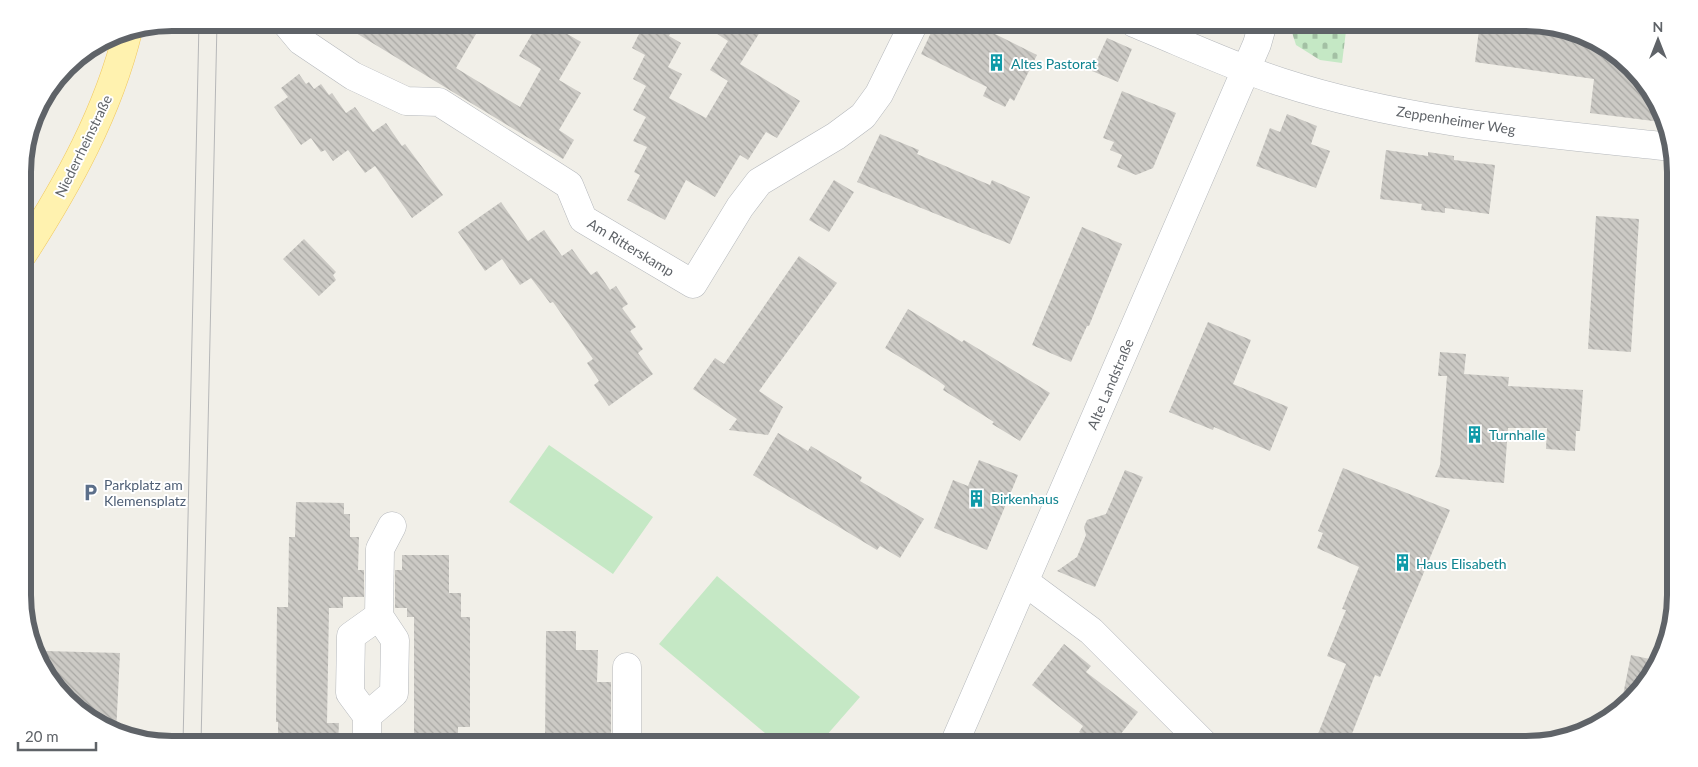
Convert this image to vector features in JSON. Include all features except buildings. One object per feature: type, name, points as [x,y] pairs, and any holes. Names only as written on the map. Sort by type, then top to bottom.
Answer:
[{"type":"main road","name":"Niederrheinstraße","points":[[32,241],[50,213],[96,124],[120,65],[126,39]]},
{"type":"street","name":"Am Ritterskamp","points":[[294,32],[301,41],[353,76],[406,101],[439,102],[569,186],[583,219],[693,284],[740,207],[759,182],[836,136],[863,116],[879,94],[909,31]]},
{"type":"street","name":"Zeppenheimer Weg","points":[[1156,31],[1246,70],[1328,96],[1418,116],[1541,133],[1664,146]]},
{"type":"street","name":"Alte Landstraße","points":[[958,735],[1026,582],[1246,70],[1260,31]]},
{"type":"street","points":[[367,716],[394,694],[395,640],[379,616],[380,549],[392,526]]},
{"type":"street","points":[[1026,582],[1091,631],[1195,735]]},
{"type":"street","points":[[367,736],[367,716],[350,694],[351,636],[379,616]]},
{"type":"street","points":[[626,667],[627,736]]},
{"type":"green space","points":[[1292,31],[1346,31],[1342,63],[1320,60],[1296,45]]},
{"type":"green space","points":[[549,445],[653,517],[613,574],[509,502]]},
{"type":"green space","points":[[717,576],[860,697],[826,736],[768,736],[659,644]]},
{"type":"tram line","points":[[183,736],[199,32]]},
{"type":"tram line","points":[[201,736],[217,32]]},
{"type":"place","name":"Altes Pastorat","points":[[997,63]]},
{"type":"place","name":"Turnhalle","points":[[1475,434]]},
{"type":"place","name":"Parkplatz am Klemensplatz","points":[[90,492]]},
{"type":"place","name":"Birkenhaus","points":[[977,498]]},
{"type":"place","name":"Haus Elisabeth","points":[[1402,563]]}]
